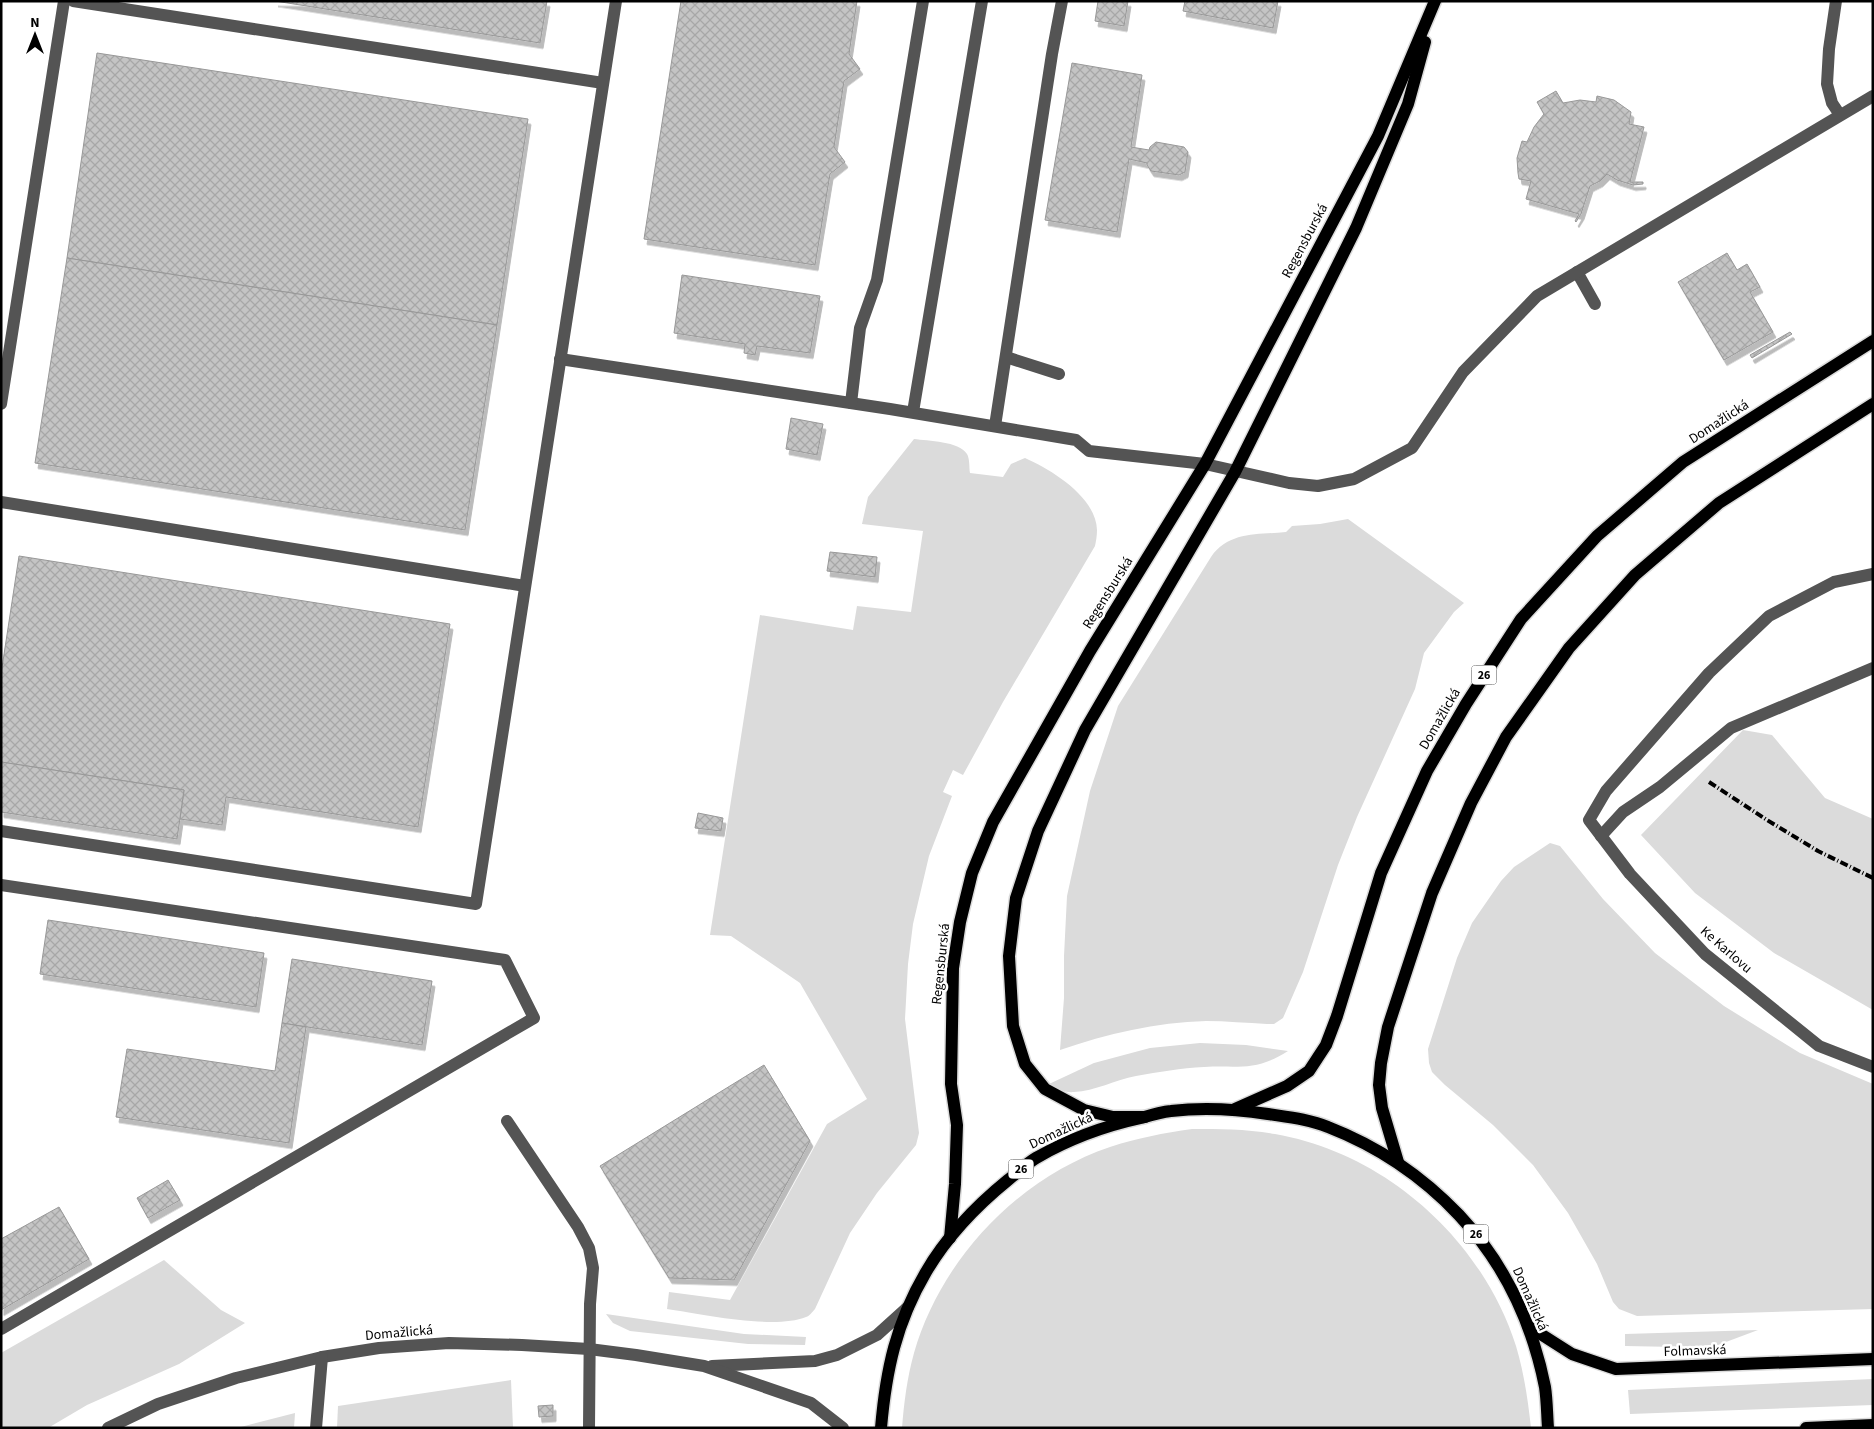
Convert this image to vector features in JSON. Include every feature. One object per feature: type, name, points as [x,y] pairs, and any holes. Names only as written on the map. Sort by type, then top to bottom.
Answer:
[{"type":"main road","name":"Regensburská","points":[[950,1238],[956,1184],[957,1125],[951,1084],[953,968],[960,922],[972,873],[993,822],[1085,660],[1205,464],[1378,136],[1435,1]]},
{"type":"main road","name":"Regensburská","points":[[1145,1117],[1113,1117],[1084,1110],[1045,1089],[1025,1064],[1013,1026],[1009,956],[1016,898],[1038,831],[1084,730],[1235,472],[1356,228],[1408,104],[1435,1]]},
{"type":"main road","name":"Domažlická","points":[[1235,1109],[1287,1086],[1309,1071],[1326,1045],[1337,1016],[1381,873],[1427,772],[1466,704],[1521,619],[1598,536],[1684,462],[1873,340]]},
{"type":"main road","points":[[1398,1162],[1382,1108],[1379,1084],[1388,1027],[1432,893],[1471,802],[1506,737],[1569,648],[1635,575],[1719,503],[1873,404]]},
{"type":"main road","name":"Domažlická","points":[[881,1428],[885,1384],[894,1344],[908,1307],[927,1271],[950,1238],[982,1201],[1034,1159],[1063,1144],[1109,1125],[1171,1111],[1235,1109],[1292,1117],[1326,1126],[1398,1162],[1440,1195],[1476,1234],[1506,1278],[1528,1326],[1545,1388],[1548,1428]]},
{"type":"main road","name":"Folmavská","points":[[1528,1326],[1572,1354],[1616,1369],[1873,1359]]},
{"type":"main road","points":[[1806,1428],[1873,1426]]},
{"type":"street","points":[[1,404],[64,1]]},
{"type":"street","points":[[72,1],[603,83]]},
{"type":"street","points":[[1,831],[476,904],[616,1]]},
{"type":"street","points":[[852,403],[860,328],[878,280],[923,1]]},
{"type":"street","points":[[913,412],[982,1]]},
{"type":"street","points":[[995,426],[1052,54],[1062,1]]},
{"type":"street","points":[[1836,1],[1827,84],[1832,103],[1840,116]]},
{"type":"street","points":[[560,360],[913,412],[1076,440],[1089,451],[1205,464],[1235,472],[1289,482],[1318,486],[1354,479],[1412,448],[1463,372],[1538,296],[1873,96]]},
{"type":"street","points":[[1577,272],[1595,304]]},
{"type":"street","points":[[1006,357],[1059,374]]},
{"type":"street","points":[[1,502],[525,586]]},
{"type":"street","name":"Ke Karlovu","points":[[1873,574],[1834,582],[1769,616],[1709,673],[1606,791],[1589,820],[1630,874],[1705,954],[1819,1046],[1873,1067]]},
{"type":"street","points":[[1601,836],[1623,812],[1660,787],[1731,728],[1873,668]]},
{"type":"street","points":[[1,885],[505,960],[534,1018],[1,1329]]},
{"type":"street","points":[[507,1121],[578,1227],[588,1248],[593,1268],[590,1304],[589,1428]]},
{"type":"street","name":"Domažlická","points":[[704,1366],[815,1361],[837,1355],[878,1335],[908,1307]]},
{"type":"street","name":"Domažlická","points":[[108,1428],[130,1423],[158,1404],[236,1378],[322,1357],[379,1348],[450,1344],[522,1345],[589,1349],[704,1366],[810,1403],[843,1428]]},
{"type":"street","points":[[316,1428],[322,1357]]},
{"type":"shaded area","points":[[914,439],[943,442],[957,446],[968,456],[970,473],[1003,477],[1011,464],[1025,458],[1059,477],[1081,496],[1095,518],[1097,536],[1095,546],[1003,702],[963,775],[953,770],[943,792],[952,796],[929,856],[913,924],[908,964],[905,1019],[919,1133],[916,1145],[877,1193],[850,1233],[815,1309],[809,1316],[792,1321],[757,1322],[667,1309],[669,1292],[730,1300],[827,1124],[867,1099],[800,983],[731,936],[710,935],[760,615],[853,630],[857,606],[911,612],[923,531],[862,524],[868,497]]},
{"type":"shaded area","points":[[1348,519],[1464,603],[1454,612],[1424,653],[1415,689],[1357,817],[1338,865],[1303,972],[1283,1018],[1274,1024],[1206,1021],[1150,1026],[1114,1034],[1060,1050],[1064,998],[1067,896],[1090,791],[1118,706],[1211,557],[1218,549],[1235,538],[1255,534],[1286,532],[1292,526]]},
{"type":"shaded area","points":[[1743,730],[1772,735],[1825,798],[1873,819],[1873,1010],[1774,953],[1695,893],[1641,835]]},
{"type":"shaded area","points":[[1550,843],[1560,846],[1603,899],[1655,953],[1724,1006],[1800,1053],[1873,1084],[1873,1309],[1637,1316],[1619,1309],[1613,1302],[1597,1264],[1568,1213],[1533,1165],[1493,1125],[1432,1072],[1428,1049],[1457,958],[1472,923],[1501,881],[1514,867]]},
{"type":"shaded area","points":[[1200,1043],[1246,1045],[1288,1051],[1276,1058],[1256,1065],[1170,1070],[1136,1076],[1082,1091],[1064,1091],[1049,1084],[1094,1063],[1150,1048]]},
{"type":"shaded area","points":[[1192,1129],[1265,1132],[1316,1144],[1354,1160],[1391,1181],[1424,1207],[1454,1237],[1479,1270],[1500,1307],[1519,1356],[1531,1428],[902,1428],[909,1372],[926,1318],[943,1286],[964,1255],[988,1226],[1015,1201],[1044,1179],[1076,1161],[1130,1141]]},
{"type":"shaded area","points":[[164,1260],[221,1310],[245,1323],[179,1364],[87,1405],[48,1428],[1,1428],[1,1353]]},
{"type":"shaded area","points":[[606,1314],[744,1334],[806,1337],[805,1345],[748,1344],[630,1331],[613,1323]]},
{"type":"shaded area","points":[[1758,1330],[1718,1345],[1677,1347],[1625,1346],[1625,1334]]},
{"type":"shaded area","points":[[1873,1379],[1873,1405],[1630,1414],[1628,1390]]},
{"type":"shaded area","points":[[511,1380],[513,1428],[337,1428],[338,1406]]},
{"type":"shaded area","points":[[295,1413],[294,1428],[237,1428]]},
{"type":"building","points":[[275,1],[547,1],[540,43]]},
{"type":"building","points":[[681,1],[857,1],[849,54],[860,69],[844,81],[834,147],[845,162],[830,174],[815,265],[644,239]]},
{"type":"building","points":[[1098,1],[1128,1],[1124,26],[1095,21]]},
{"type":"building","points":[[1185,1],[1278,1],[1273,28],[1183,11]]},
{"type":"building","points":[[97,53],[528,119],[497,325],[67,258]]},
{"type":"building","points":[[1072,63],[1142,75],[1131,147],[1149,150],[1156,142],[1184,147],[1188,152],[1185,172],[1179,175],[1151,171],[1147,163],[1129,159],[1117,232],[1045,220]]},
{"type":"building","points":[[1556,91],[1563,103],[1580,100],[1596,102],[1597,96],[1614,100],[1631,112],[1629,124],[1644,127],[1630,182],[1643,182],[1643,184],[1633,185],[1617,180],[1607,174],[1600,181],[1590,186],[1581,214],[1576,222],[1579,214],[1526,199],[1531,181],[1519,179],[1518,173],[1517,158],[1522,141],[1527,142],[1534,127],[1544,114],[1537,102]]},
{"type":"building","points":[[1727,253],[1737,270],[1747,264],[1760,287],[1750,292],[1773,332],[1724,360],[1678,282]]},
{"type":"building","points":[[67,258],[497,325],[465,530],[35,463]]},
{"type":"building","points":[[682,275],[820,296],[810,353],[757,346],[755,355],[744,353],[745,344],[674,333]]},
{"type":"building","points":[[1790,332],[1792,334],[1752,358],[1750,355]]},
{"type":"building","points":[[791,418],[823,424],[817,455],[786,449]]},
{"type":"building","points":[[830,552],[877,557],[875,577],[827,571]]},
{"type":"building","points":[[19,556],[450,624],[418,827],[226,797],[222,825],[180,819],[184,790],[1,762],[1,674]]},
{"type":"building","points":[[1,762],[184,790],[177,839],[1,812]]},
{"type":"building","points":[[698,813],[723,818],[721,831],[695,828]]},
{"type":"building","points":[[48,920],[264,953],[256,1007],[40,974]]},
{"type":"building","points":[[292,959],[432,981],[422,1045],[282,1023]]},
{"type":"building","points":[[282,1023],[306,1027],[289,1143],[116,1117],[127,1049],[275,1071]]},
{"type":"building","points":[[764,1065],[810,1141],[734,1280],[669,1278],[600,1166]]},
{"type":"building","points":[[168,1180],[180,1200],[148,1218],[137,1198]]},
{"type":"building","points":[[59,1207],[89,1259],[1,1310],[1,1239]]},
{"type":"building","points":[[553,1405],[553,1416],[539,1417],[538,1406]]},
{"type":"railway","points":[[1709,782],[1818,851],[1873,878]]}]
